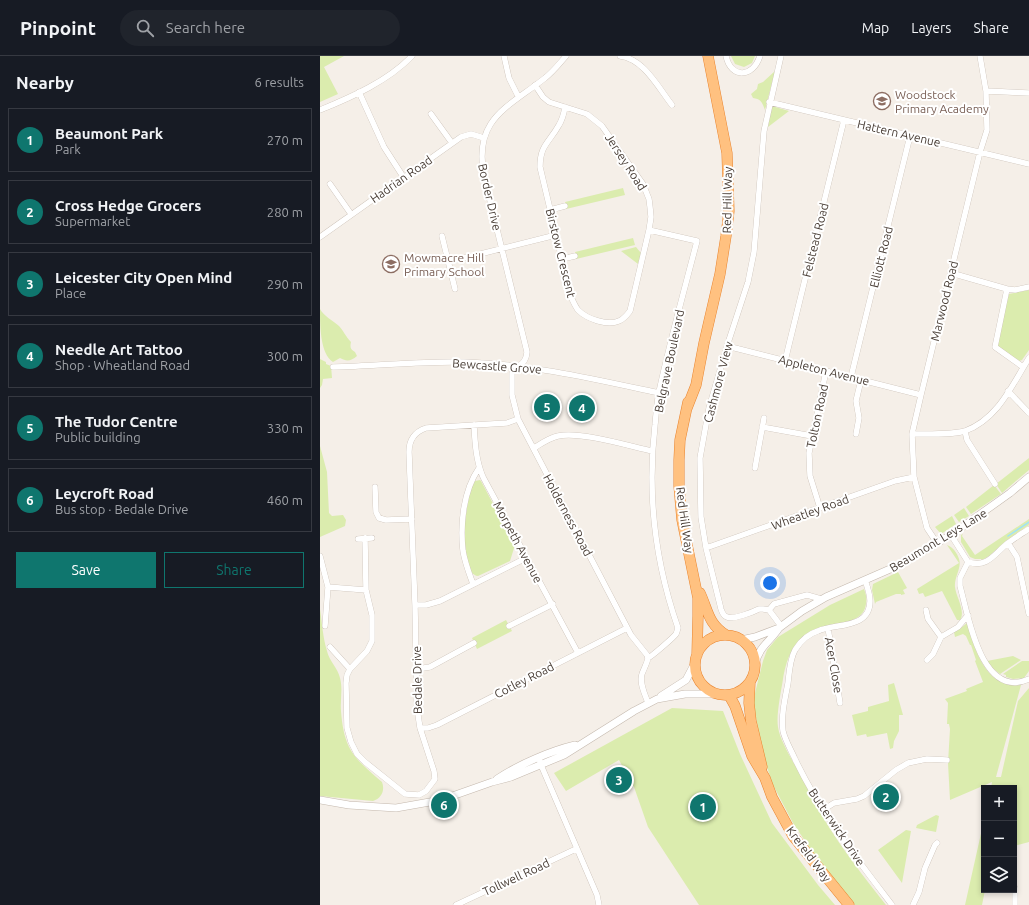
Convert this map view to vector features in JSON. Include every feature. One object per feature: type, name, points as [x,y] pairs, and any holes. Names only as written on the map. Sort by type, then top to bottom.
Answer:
[{"type":"highway","name":"Red Hill Way","points":[[708,56],[726,154],[729,211],[720,274],[704,343],[693,373],[678,460],[682,520],[696,583],[709,618],[717,630],[726,635]]},
{"type":"highway","name":"Red Hill Way","points":[[696,583],[698,616],[696,659]]},
{"type":"highway","points":[[726,635],[741,640],[746,644],[752,652],[755,664],[754,673],[750,682],[742,690],[729,695],[709,691],[699,680],[696,672],[696,659],[701,647],[707,641],[715,637],[726,635]]},
{"type":"highway","name":"Krefeld Way","points":[[750,682],[749,703],[751,721],[765,778],[772,797],[793,836],[849,905]]},
{"type":"highway","name":"Krefeld Way","points":[[729,695],[735,706],[752,756],[765,778]]},
{"type":"street","points":[[320,110],[359,92],[384,78],[404,64],[412,56]]},
{"type":"street","points":[[504,56],[509,78],[518,96]]},
{"type":"street","name":"Border Drive","points":[[519,367],[527,358],[527,352],[482,165],[482,146],[489,127],[497,115],[518,96],[550,74],[566,56]]},
{"type":"street","points":[[620,56],[629,58],[642,66],[672,105]]},
{"type":"street","points":[[726,56],[729,67],[740,73],[746,73],[757,65],[760,56]]},
{"type":"street","name":"Cashmore View","points":[[781,56],[764,131],[754,252],[748,282],[727,346],[710,408],[700,458],[701,517],[706,548],[723,614],[727,617],[732,618],[759,609],[769,610],[774,604],[807,595],[821,599]]},
{"type":"street","name":"Marwood Road","points":[[936,543],[927,528],[914,477],[912,434],[980,152],[987,130],[986,91],[980,56]]},
{"type":"street","name":"Jersey Road","points":[[535,85],[549,102],[588,114],[602,126],[643,184],[649,199],[651,217],[650,230]]},
{"type":"street","points":[[986,91],[1029,93]]},
{"type":"street","points":[[359,92],[384,147],[404,178]]},
{"type":"street","name":"Hattern Avenue","points":[[770,102],[1029,164]]},
{"type":"street","name":"Birstow Crescent","points":[[565,107],[560,125],[542,149],[540,167],[571,297],[579,311],[592,319],[609,323],[620,321],[626,317],[630,311],[650,230]]},
{"type":"street","points":[[431,114],[452,143]]},
{"type":"street","name":"Felstead Road","points":[[785,360],[844,120]]},
{"type":"street","name":"Hadrian Road","points":[[320,237],[465,135],[470,134],[484,138]]},
{"type":"street","name":"Elliott Road","points":[[851,377],[910,136]]},
{"type":"street","points":[[330,184],[351,214]]},
{"type":"street","points":[[550,210],[565,206]]},
{"type":"street","name":"Belgrave Boulevard","points":[[648,658],[652,657],[659,649],[673,638],[677,633],[678,628],[662,577],[656,543],[653,507],[652,451],[659,393],[697,242],[650,230]]},
{"type":"street","points":[[448,262],[556,235]]},
{"type":"street","points":[[442,236],[455,289]]},
{"type":"street","points":[[562,259],[575,256]]},
{"type":"street","points":[[951,273],[1007,289],[1029,287]]},
{"type":"street","points":[[1007,289],[995,347],[1023,367]]},
{"type":"street","name":"Appleton Avenue","points":[[727,346],[921,395]]},
{"type":"street","points":[[912,434],[934,435],[965,431],[987,418],[1001,403],[1029,358]]},
{"type":"street","name":"Bewcastle Grove","points":[[333,367],[417,362],[464,362],[544,369],[659,393]]},
{"type":"street","name":"Holderness Road","points":[[519,367],[514,370],[511,379],[512,395],[518,419],[627,628],[637,643],[648,654],[648,658]]},
{"type":"street","name":"Tolton Road","points":[[820,508],[810,476],[809,453],[826,371]]},
{"type":"street","points":[[856,434],[859,418],[856,401],[861,380]]},
{"type":"street","points":[[1008,392],[1029,413]]},
{"type":"street","points":[[755,468],[764,418]]},
{"type":"street","name":"Bedale Drive","points":[[350,669],[346,683],[346,718],[350,742],[357,754],[405,794],[419,795],[426,791],[435,779],[434,771],[420,728],[417,708],[409,446],[413,437],[421,430],[430,427],[507,423],[518,419]]},
{"type":"street","name":"Morpeth Avenue","points":[[474,425],[479,468],[578,653]]},
{"type":"street","points":[[762,427],[812,436]]},
{"type":"street","points":[[965,431],[967,440],[994,484]]},
{"type":"street","points":[[534,448],[548,439],[569,435],[652,451]]},
{"type":"street","points":[[473,584],[467,569],[463,552],[463,525],[468,489],[479,468]]},
{"type":"street","name":"Wheatley Road","points":[[706,548],[895,480],[914,477]]},
{"type":"street","name":"Beaumont Leys Lane","points":[[741,640],[755,637],[780,627],[821,599],[897,566],[951,535],[999,501],[1029,477]]},
{"type":"street","points":[[375,487],[376,512],[380,518],[386,520],[412,519]]},
{"type":"street","points":[[951,535],[968,562],[979,564],[989,560],[1008,543],[1029,529]]},
{"type":"street","points":[[358,538],[372,538]]},
{"type":"street","points":[[330,648],[350,669],[367,651],[372,641],[372,615],[366,590],[365,538]]},
{"type":"street","points":[[1008,543],[1016,557],[1029,614]]},
{"type":"street","points":[[320,556],[328,587],[325,626]]},
{"type":"street","points":[[415,605],[440,601],[526,558]]},
{"type":"street","points":[[968,562],[960,578],[960,586],[977,648],[990,669],[998,676],[1009,682],[1017,683],[1029,679]]},
{"type":"street","name":"Butterwick Drive","points":[[865,580],[870,604],[860,621],[818,630],[806,638],[795,652],[790,670],[782,719],[784,733],[801,771],[823,810],[892,905]]},
{"type":"street","points":[[328,587],[366,590]]},
{"type":"street","points":[[509,626],[553,604]]},
{"type":"street","points":[[769,610],[780,627]]},
{"type":"street","points":[[926,610],[928,619],[941,637]]},
{"type":"street","points":[[927,660],[933,654],[941,637],[958,627],[968,615]]},
{"type":"street","name":"Beaumont Leys Lane","points":[[755,664],[761,648],[772,638],[780,627]]},
{"type":"street","name":"Cotley Road","points":[[420,728],[428,728],[437,725],[627,628]]},
{"type":"street","name":"Acer Close","points":[[828,628],[840,703]]},
{"type":"street","points":[[417,669],[430,667],[474,643]]},
{"type":"street","points":[[648,658],[648,663],[641,677],[641,683],[648,702]]},
{"type":"street","points":[[657,699],[686,680],[696,659]]},
{"type":"street","points":[[320,800],[369,807],[396,808],[441,800],[511,777],[540,762],[564,755],[648,702],[685,694],[718,694]]},
{"type":"street","points":[[823,810],[834,803],[857,799],[864,796],[896,770],[908,763],[927,759],[947,760]]},
{"type":"street","points":[[540,762],[597,895],[599,905]]},
{"type":"street","points":[[913,905],[919,892],[924,868],[935,845],[938,843]]},
{"type":"street","name":"Tollwell Road","points":[[456,905],[576,849]]},
{"type":"street","points":[[1015,893],[1015,905]]},
{"type":"green space","points":[[320,56],[344,56],[324,67],[338,94],[320,102]]},
{"type":"green space","points":[[731,56],[755,56],[752,63],[744,67],[735,64]]},
{"type":"green space","points":[[775,71],[765,110],[761,101],[753,98],[751,94],[757,89],[758,84],[763,82]]},
{"type":"green space","points":[[772,106],[789,111],[768,127]]},
{"type":"green space","points":[[623,188],[625,195],[566,209],[565,202]]},
{"type":"green space","points":[[633,238],[635,245],[576,259],[575,252]]},
{"type":"green space","points":[[636,247],[641,253],[638,264],[621,251]]},
{"type":"green space","points":[[1029,290],[1029,350],[1022,360],[1019,361],[995,346],[1009,294]]},
{"type":"green space","points":[[320,309],[326,316],[339,326],[351,342],[351,348],[357,356],[355,358],[345,360],[340,358],[333,362],[325,353],[320,323]]},
{"type":"green space","points":[[320,359],[331,366],[332,378],[323,379],[320,388]]},
{"type":"green space","points":[[320,446],[327,472],[329,513],[332,516],[343,515],[346,520],[345,526],[320,537]]},
{"type":"green space","points":[[1029,458],[1029,470],[1002,493],[996,484]]},
{"type":"green space","points":[[480,480],[515,545],[510,561],[478,576],[471,572],[467,562],[464,533],[471,489],[475,481]]},
{"type":"green space","points":[[994,485],[1001,494],[971,514],[966,507]]},
{"type":"green space","points":[[964,508],[969,516],[959,522],[954,515]]},
{"type":"green space","points":[[952,516],[956,524],[941,534],[935,527]]},
{"type":"green space","points":[[1029,519],[1029,525],[982,560],[970,557],[961,542],[961,535],[963,534],[962,536],[975,555]]},
{"type":"green space","points":[[947,545],[954,550],[960,562],[955,587],[962,612],[960,620],[957,620],[942,591],[925,597],[923,593],[919,594],[917,589],[959,563]]},
{"type":"green space","points":[[898,572],[907,588],[903,590],[905,594],[896,594],[876,602],[875,604],[872,590],[873,584]]},
{"type":"green space","points":[[864,589],[866,604],[863,612],[858,617],[851,621],[815,629],[802,637],[794,647],[784,672],[779,703],[778,727],[784,745],[821,814],[861,873],[886,905],[855,905],[829,877],[793,823],[773,785],[763,755],[753,701],[767,650],[778,637],[830,605]]},
{"type":"green space","points":[[320,609],[327,651],[339,674],[341,682],[342,724],[348,744],[352,752],[364,766],[382,782],[383,785],[381,796],[373,801],[320,796]]},
{"type":"green space","points":[[506,620],[512,631],[477,649],[472,638]]},
{"type":"green space","points":[[967,623],[978,655],[984,666],[991,674],[999,681],[1009,685],[1021,685],[996,777],[1001,777],[1018,701],[1029,688],[1029,842],[1017,845],[1017,785],[992,785],[992,782],[981,785],[981,787],[950,800],[948,763],[950,729],[949,724],[947,724],[948,703],[945,699],[967,691],[966,689],[983,682],[971,645],[966,636],[963,634],[955,637],[954,632]]},
{"type":"green space","points":[[1013,656],[1021,660],[1000,674],[991,667],[987,661]]},
{"type":"green space","points":[[1022,661],[1029,661],[1029,671],[1024,678],[1013,679],[1006,677],[1006,675],[1003,674]]},
{"type":"green space","points":[[894,683],[903,715],[899,715],[899,731],[894,741],[893,748],[890,749],[887,733],[867,737],[866,734],[857,736],[852,715],[868,711],[868,707],[889,701],[888,685]]},
{"type":"green space","points":[[672,708],[723,711],[740,754],[772,823],[818,885],[835,905],[699,905],[648,827],[634,787],[619,760],[566,791],[554,773]]},
{"type":"green space","points":[[936,815],[939,816],[936,832],[916,828],[917,825]]},
{"type":"green space","points":[[906,830],[911,831],[902,883],[878,850]]},
{"type":"green space","points":[[981,833],[981,893],[984,893],[982,905],[965,905]]},
{"type":"waterway","points":[[1008,536],[1029,522]]},
{"type":"place","name":"Woodstock Primary Academy","points":[[882,101]]},
{"type":"place","name":"Mowmacre Hill Primary School","points":[[391,264]]},
{"type":"place","name":"The Tudor Centre","points":[[547,407]]},
{"type":"place","name":"Needle Art Tattoo","points":[[582,408]]},
{"type":"place","name":"Leicester City Open Mind","points":[[619,780]]},
{"type":"place","name":"Cross Hedge Grocers","points":[[886,797]]},
{"type":"place","name":"Leycroft Road","points":[[444,805]]},
{"type":"place","name":"Beaumont Park","points":[[703,807]]}]
